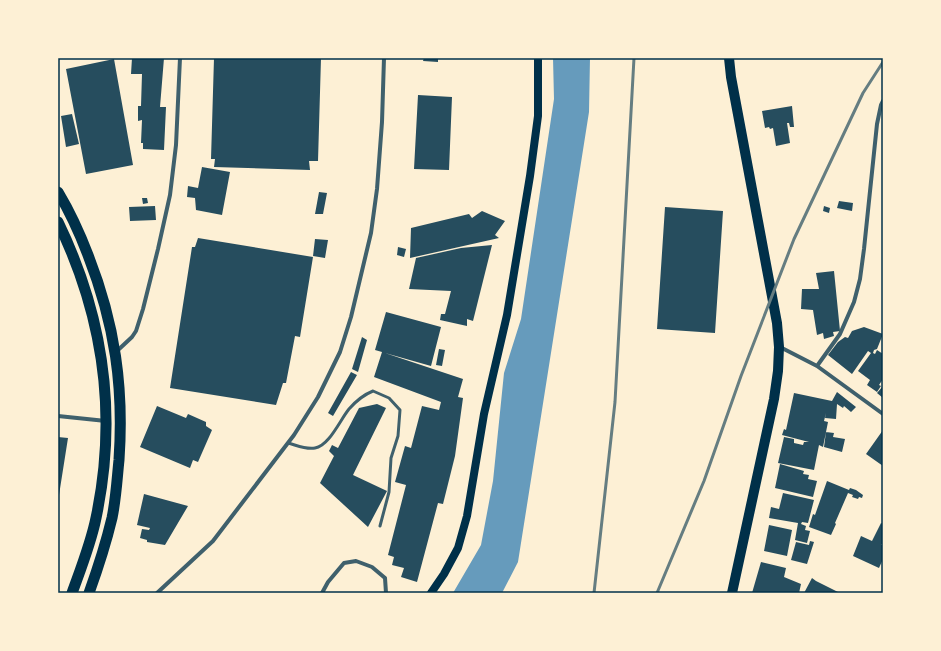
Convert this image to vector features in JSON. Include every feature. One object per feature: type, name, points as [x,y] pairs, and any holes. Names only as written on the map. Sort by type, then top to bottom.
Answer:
[{"type":"highway","points":[[58,192],[65,203],[82,240],[99,282],[110,319],[116,352],[120,397],[120,442],[117,484],[112,517],[98,569],[89,593]]},
{"type":"highway","points":[[58,222],[85,287],[99,341],[103,365],[106,421],[106,442],[102,484],[96,519],[72,593]]},
{"type":"main road","points":[[431,593],[444,574],[458,548],[467,516],[484,414],[507,315],[530,176],[538,116],[538,58]]},
{"type":"main road","points":[[729,58],[730,77],[761,235],[780,347],[774,399],[732,593]]},
{"type":"street","points":[[116,352],[132,337],[136,331],[158,249],[170,195],[176,146],[180,58]]},
{"type":"street","points":[[157,593],[213,541],[288,443],[318,397],[340,352],[355,301],[371,232],[377,189],[382,122],[384,58]]},
{"type":"street","points":[[817,366],[840,334],[854,302],[860,278],[877,124],[883,101]]},
{"type":"street","points":[[780,347],[817,366],[883,414]]},
{"type":"street","points":[[58,416],[106,421]]},
{"type":"street","points":[[322,593],[328,582],[344,563],[356,560],[372,567],[385,578],[386,593]]},
{"type":"lane","points":[[288,443],[310,449],[317,448],[327,441],[349,410],[364,394],[373,391],[389,398],[400,410],[398,436],[391,458],[389,492],[380,526]]},
{"type":"water","points":[[553,58],[590,58],[589,112],[518,562],[502,593],[453,593],[481,545],[493,481],[504,373],[521,319],[554,99]]},
{"type":"building","points":[[132,58],[164,58],[160,107],[166,107],[164,150],[143,149],[143,143],[141,143],[142,120],[138,121],[138,106],[141,106],[142,74],[131,74]]},
{"type":"building","points":[[214,58],[321,58],[318,161],[309,161],[310,170],[214,167],[215,159],[211,159]]},
{"type":"building","points":[[424,58],[438,58],[438,62],[423,61]]},
{"type":"building","points":[[114,59],[133,165],[86,174],[66,69]]},
{"type":"building","points":[[418,95],[452,97],[449,170],[414,169]]},
{"type":"building","points":[[792,106],[794,127],[790,127],[789,123],[787,123],[790,143],[776,146],[773,128],[765,128],[762,111]]},
{"type":"building","points":[[72,114],[79,144],[66,147],[61,116]]},
{"type":"building","points":[[202,167],[230,172],[222,215],[196,210],[195,198],[187,197],[188,186],[198,188]]},
{"type":"building","points":[[319,192],[327,193],[323,214],[315,214]]},
{"type":"building","points":[[142,198],[147,198],[148,203],[143,204]]},
{"type":"building","points":[[839,201],[853,203],[852,211],[837,208]]},
{"type":"building","points":[[155,206],[156,220],[130,221],[129,207]]},
{"type":"building","points":[[824,206],[830,208],[829,213],[823,211]]},
{"type":"building","points":[[665,207],[723,211],[715,333],[657,329]]},
{"type":"building","points":[[482,211],[505,221],[495,235],[499,238],[410,258],[411,228],[469,214],[472,218]]},
{"type":"building","points":[[198,238],[313,257],[300,337],[295,336],[286,383],[283,383],[276,405],[170,388],[192,247],[195,247]]},
{"type":"building","points":[[315,239],[328,240],[325,258],[313,256]]},
{"type":"building","points":[[492,245],[473,321],[467,319],[467,326],[440,320],[441,314],[445,314],[451,291],[409,289],[416,258],[461,248]]},
{"type":"building","points":[[398,247],[406,249],[404,257],[397,255]]},
{"type":"building","points":[[834,271],[840,331],[833,332],[834,336],[824,339],[823,333],[817,335],[813,310],[801,309],[802,289],[819,289],[816,273]]},
{"type":"building","points":[[386,312],[441,327],[431,366],[385,353],[463,379],[458,397],[463,398],[455,456],[443,504],[438,503],[417,582],[401,577],[404,568],[392,565],[394,557],[388,555],[406,485],[395,482],[405,446],[411,448],[422,406],[439,410],[441,402],[374,377],[382,352],[375,350]]},
{"type":"building","points":[[864,327],[883,334],[877,349],[874,350],[873,353],[875,354],[877,350],[883,354],[883,379],[877,392],[867,385],[870,380],[858,371],[871,353],[868,351],[852,374],[828,355],[838,342],[845,337],[848,338],[852,331]]},
{"type":"building","points":[[362,337],[367,340],[358,372],[352,369]]},
{"type":"building","points":[[439,349],[445,350],[442,366],[436,365]]},
{"type":"building","points":[[351,372],[357,375],[333,416],[328,413]]},
{"type":"building","points":[[883,386],[883,398],[877,393]]},
{"type":"building","points":[[837,392],[856,407],[851,412],[844,406],[843,408],[837,404],[836,419],[825,418],[826,413],[824,421],[828,422],[823,447],[819,445],[814,470],[778,463],[784,437],[794,439],[794,443],[803,445],[804,442],[809,442],[782,435],[784,429],[786,430],[794,393],[832,401]]},
{"type":"building","points":[[377,404],[386,408],[353,475],[387,491],[368,527],[320,483],[334,456],[329,451],[332,445],[338,448],[359,408]]},
{"type":"building","points":[[157,406],[186,418],[188,414],[206,422],[206,426],[212,430],[198,462],[193,460],[190,468],[140,447]]},
{"type":"building","points":[[883,430],[883,466],[866,454]]},
{"type":"building","points":[[826,432],[834,433],[833,437],[845,439],[842,452],[824,447]]},
{"type":"building","points":[[58,437],[68,438],[59,495],[58,495]]},
{"type":"building","points":[[780,464],[804,471],[803,474],[809,475],[808,479],[817,481],[813,497],[775,488]]},
{"type":"building","points":[[827,481],[849,490],[850,488],[856,490],[863,495],[862,498],[859,497],[858,499],[852,497],[853,495],[848,493],[831,535],[809,527],[813,514],[815,515]]},
{"type":"building","points":[[783,493],[814,500],[808,523],[802,522],[801,524],[806,526],[805,530],[810,531],[807,543],[795,540],[798,523],[769,518],[771,507],[779,509]]},
{"type":"building","points":[[144,494],[188,506],[165,545],[147,542],[147,540],[140,538],[142,529],[149,530],[150,528],[137,525]]},
{"type":"building","points":[[881,523],[883,524],[883,543],[881,545],[883,545],[883,559],[879,568],[853,556],[861,536],[872,541]]},
{"type":"building","points":[[769,525],[792,530],[787,556],[764,551]]},
{"type":"building","points":[[810,541],[814,542],[807,564],[791,560],[796,542],[809,545]]},
{"type":"building","points":[[761,562],[786,568],[784,577],[801,584],[799,593],[752,593]]},
{"type":"building","points":[[812,578],[816,581],[840,593],[804,593]]},
{"type":"railway","points":[[594,593],[615,402],[634,58]]},
{"type":"railway","points":[[657,593],[704,481],[741,376],[794,239],[863,93],[883,62]]}]
